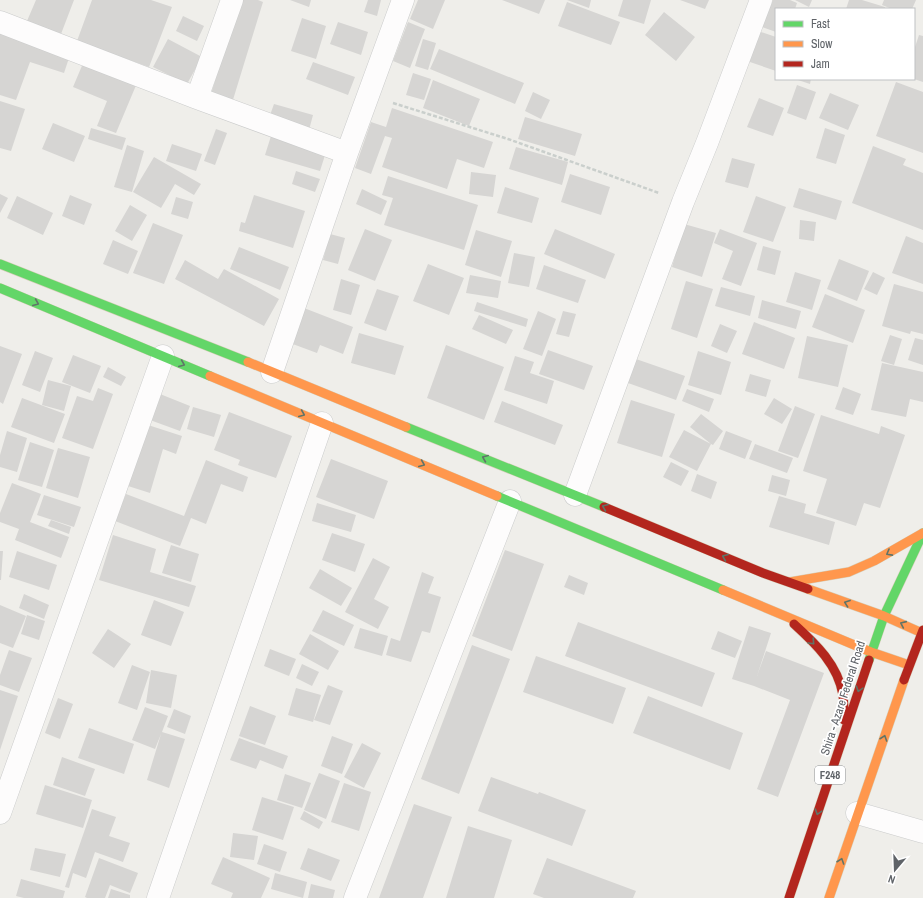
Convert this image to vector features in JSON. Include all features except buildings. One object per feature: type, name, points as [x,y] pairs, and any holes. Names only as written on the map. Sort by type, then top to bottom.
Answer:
[{"type":"main road","points":[[0,264],[272,372],[763,573],[922,631],[829,898]]},
{"type":"main road","points":[[0,288],[871,652],[909,665]]},
{"type":"main road","points":[[788,582],[849,572],[874,561],[923,533]]},
{"type":"main road","name":"Shira - Azare Federal Road","points":[[789,898],[884,616],[923,533]]},
{"type":"main road","points":[[784,615],[810,639],[829,660],[837,674],[843,695],[845,732]]},
{"type":"street","points":[[197,98],[232,0]]},
{"type":"street","points":[[272,372],[347,152],[403,0]]},
{"type":"street","points":[[575,495],[683,202],[761,0]]},
{"type":"street","points":[[0,22],[197,98],[347,152]]},
{"type":"street","points":[[0,813],[163,356]]},
{"type":"street","points":[[158,898],[322,423]]},
{"type":"street","points":[[355,898],[510,501]]},
{"type":"street","points":[[858,813],[923,832]]},
{"type":"path","points":[[368,95],[508,139],[683,202]]},
{"type":"traffic: fast","points":[[0,264],[248,362]]},
{"type":"traffic: fast","points":[[0,288],[210,376]]},
{"type":"traffic: fast","points":[[406,427],[604,507]]},
{"type":"traffic: fast","points":[[497,496],[723,590]]},
{"type":"traffic: fast","points":[[869,660],[884,616],[923,533]]},
{"type":"traffic: slow","points":[[248,362],[406,427]]},
{"type":"traffic: slow","points":[[210,376],[497,496]]},
{"type":"traffic: slow","points":[[790,582],[849,572],[874,561],[923,533]]},
{"type":"traffic: slow","points":[[808,589],[884,616],[922,633]]},
{"type":"traffic: slow","points":[[723,590],[871,652],[909,665]]},
{"type":"traffic: slow","points":[[829,898],[904,680]]},
{"type":"traffic: jam","points":[[604,507],[763,573],[808,589]]},
{"type":"traffic: jam","points":[[794,624],[818,647],[836,674],[843,695],[844,720]]},
{"type":"traffic: jam","points":[[904,680],[923,630]]},
{"type":"traffic: jam","points":[[789,898],[869,660]]}]
